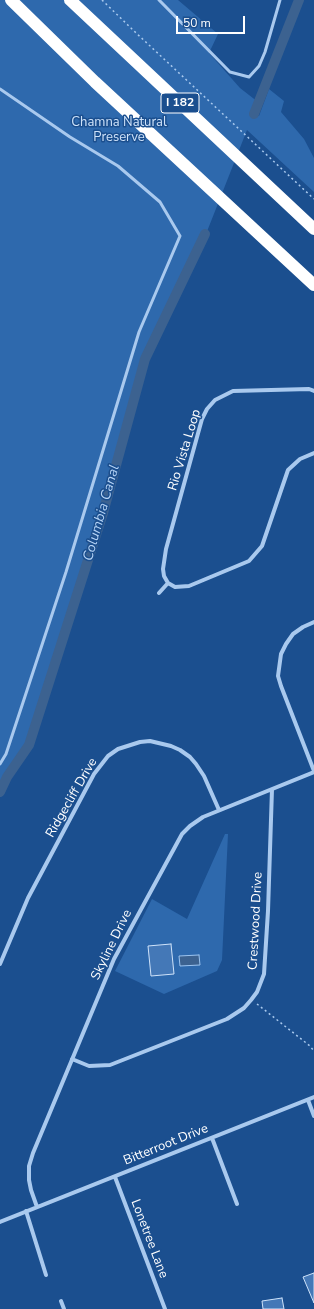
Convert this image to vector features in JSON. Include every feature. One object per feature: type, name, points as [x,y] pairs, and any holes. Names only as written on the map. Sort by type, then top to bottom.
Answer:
[{"type":"highway","points":[[11,0],[106,93],[314,285]]},
{"type":"highway","name":"I 182","points":[[70,0],[314,229]]},
{"type":"highway","points":[[290,206],[314,223]]},
{"type":"street","name":"Rio Vista Loop","points":[[168,583],[164,576],[163,569],[166,549],[202,419],[207,409],[215,400],[233,391],[309,389],[314,391]]},
{"type":"street","points":[[159,593],[168,583],[175,587],[189,586],[249,561],[262,546],[288,470],[300,459],[314,453]]},
{"type":"street","points":[[314,622],[293,634],[286,644],[281,654],[278,676],[314,772]]},
{"type":"street","name":"Ridgecliff Drive","points":[[0,964],[28,898],[94,774],[108,756],[127,745],[150,741],[171,746],[180,750],[190,757],[204,776],[219,810]]},
{"type":"street","name":"Skyline Drive","points":[[37,1207],[30,1185],[29,1166],[33,1153],[114,959],[176,843],[190,826],[203,817],[314,772]]},
{"type":"street","name":"Crestwood Drive","points":[[72,1059],[89,1066],[110,1065],[227,1019],[244,1008],[251,1000],[259,988],[264,974],[268,911],[272,789]]},
{"type":"street","name":"Bitterroot Drive","points":[[26,1211],[314,1097]]},
{"type":"street","points":[[308,1100],[314,1116]]},
{"type":"street","points":[[212,1138],[237,1204]]},
{"type":"street","name":"Lonetree Lane","points":[[115,1177],[165,1309]]},
{"type":"street","points":[[0,1222],[26,1211],[46,1275]]},
{"type":"street","points":[[61,1301],[64,1309]]},
{"type":"lane","points":[[159,0],[230,72],[249,77],[259,66],[265,52],[280,0]]},
{"type":"lane","points":[[0,88],[70,136],[118,166],[160,202],[180,236],[139,332],[66,572],[6,754],[0,764]]},
{"type":"path","points":[[102,0],[314,199]]},
{"type":"path","points":[[251,1000],[310,1046],[314,1051]]},
{"type":"green space","name":"Chamna Natural Preserve","points":[[0,0],[178,0],[218,34],[209,53],[240,88],[258,102],[253,114],[259,116],[269,89],[284,101],[281,112],[304,139],[314,158],[314,192],[247,130],[206,234],[145,359],[103,513],[29,745],[7,777],[0,792]]},
{"type":"green space","points":[[225,834],[228,834],[222,960],[217,971],[164,994],[115,971],[152,899],[187,919]]},
{"type":"shaded area","points":[[199,955],[200,965],[180,966],[179,956]]},
{"type":"building","points":[[171,944],[174,974],[151,976],[148,946]]},
{"type":"building","points":[[314,1273],[314,1303],[303,1277]]},
{"type":"building","points":[[282,1298],[284,1309],[263,1309],[262,1301]]},
{"type":"waterway","name":"Columbia Canal","points":[[254,114],[299,0]]},
{"type":"waterway","name":"Columbia Canal","points":[[0,792],[7,777],[29,745],[103,513],[145,359],[205,234]]}]
